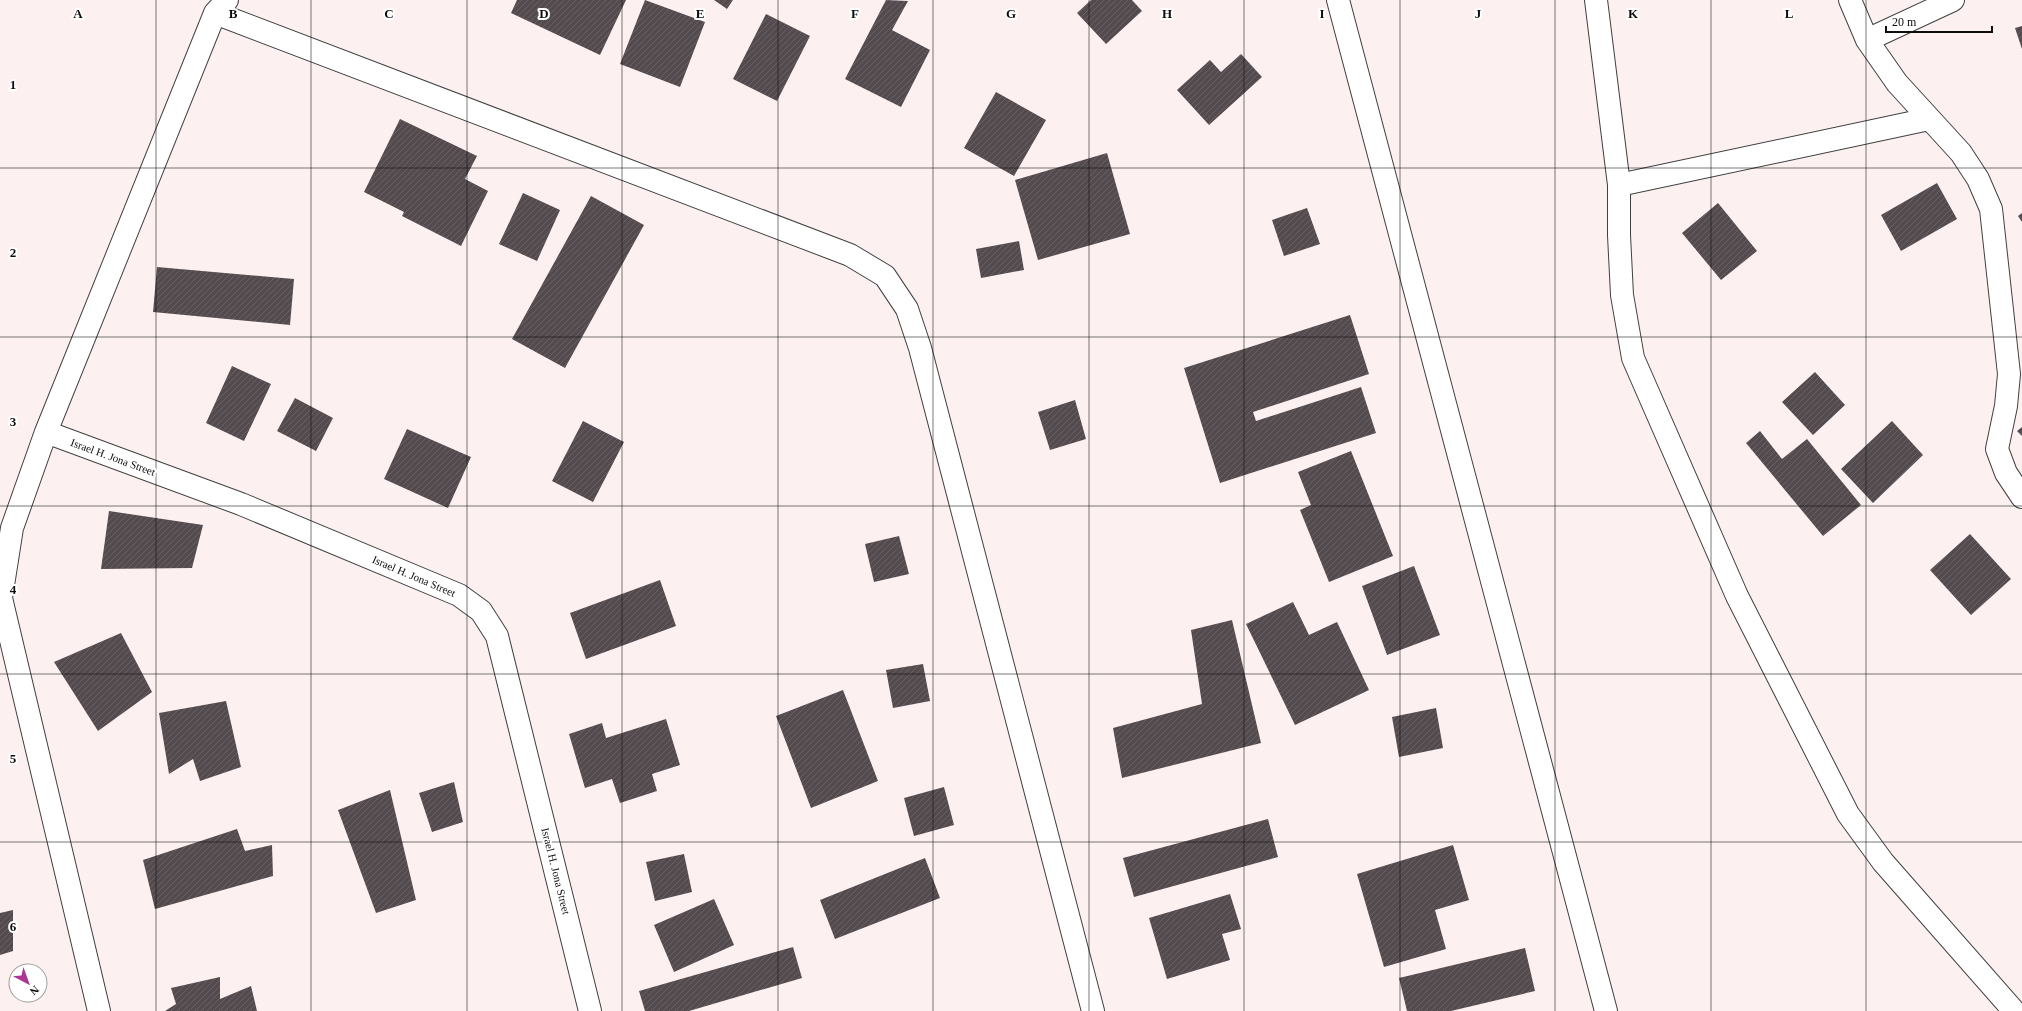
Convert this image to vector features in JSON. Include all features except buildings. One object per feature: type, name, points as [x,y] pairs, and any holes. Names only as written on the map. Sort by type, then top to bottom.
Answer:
[{"type":"street","points":[[1338,0],[1606,1011]]},
{"type":"street","points":[[1596,0],[1619,185],[1619,235],[1622,295],[1633,358],[1737,596],[1848,814],[1883,862],[2014,1011]]},
{"type":"street","points":[[1850,0],[1868,40],[1897,83],[1962,153],[1978,179],[1991,209],[2009,374],[2006,406],[1997,449],[2006,473],[2022,497]]},
{"type":"street","points":[[1868,40],[1954,0]]},
{"type":"street","points":[[99,1011],[1,598],[12,528],[46,432],[221,7],[850,255],[886,276],[907,309],[920,348],[1093,1011]]},
{"type":"street","points":[[1619,185],[1930,118]]},
{"type":"street","name":"Israel H. Jona Street","points":[[46,432],[240,504],[459,594],[481,611],[498,636],[590,1011]]}]
